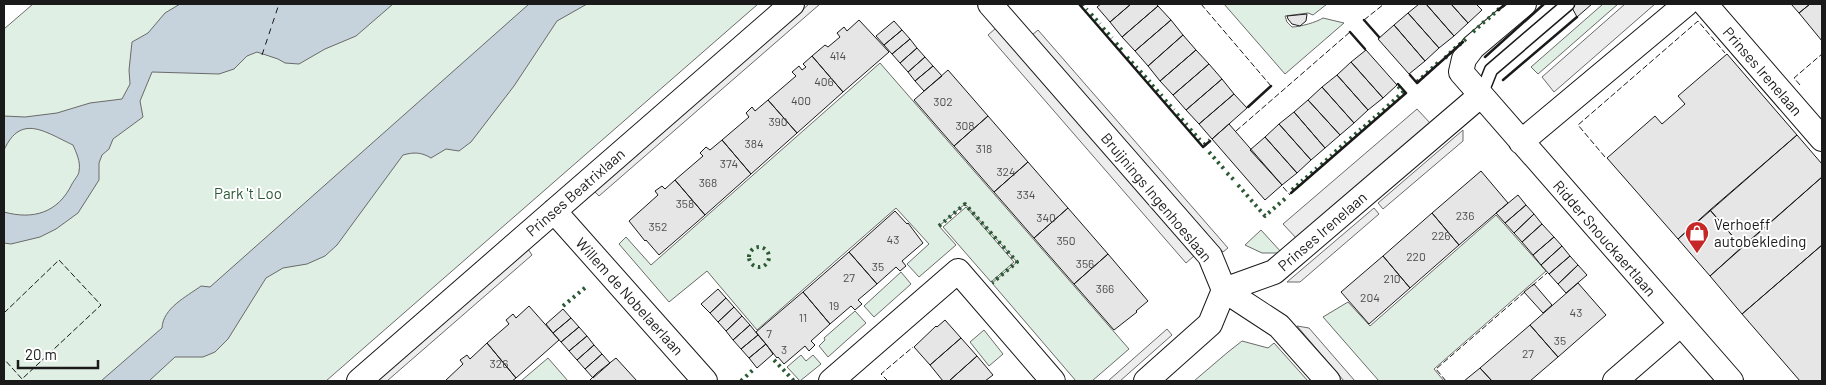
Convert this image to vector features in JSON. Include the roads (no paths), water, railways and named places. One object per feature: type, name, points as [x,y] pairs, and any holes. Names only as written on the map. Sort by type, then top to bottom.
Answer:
[{"type":"street","name":"Prinses Beatrixlaan","points":[[359,381],[792,4]]},
{"type":"street","name":"Bruijnings Ingenhoeslaan","points":[[990,4],[1210,256],[1224,290]]},
{"type":"street","name":"Ridder Snouckaertlaan","points":[[1524,4],[1473,48],[1464,59],[1461,72],[1730,381]]},
{"type":"street","points":[[1521,142],[1686,4]]},
{"type":"street","name":"Prinses Irenelaan","points":[[1705,4],[1822,139]]},
{"type":"street","name":"Prinses Irenelaan","points":[[1224,290],[1274,272],[1481,95]]},
{"type":"street","name":"Willem de Nobelaerlaan","points":[[554,211],[705,381]]},
{"type":"street","points":[[831,381],[958,270],[1053,381]]},
{"type":"street","points":[[1146,381],[1210,324],[1224,290],[1279,326],[1328,381]]},
{"type":"street","points":[[1614,381],[1681,324]]},
{"type":"lane","points":[[1481,95],[1492,70],[1568,4]]},
{"type":"place","name":"Verhoeff autobekleding","points":[[1697,254]]},
{"type":"park label","name":"Park 't Loo","points":[[248,193]]}]
